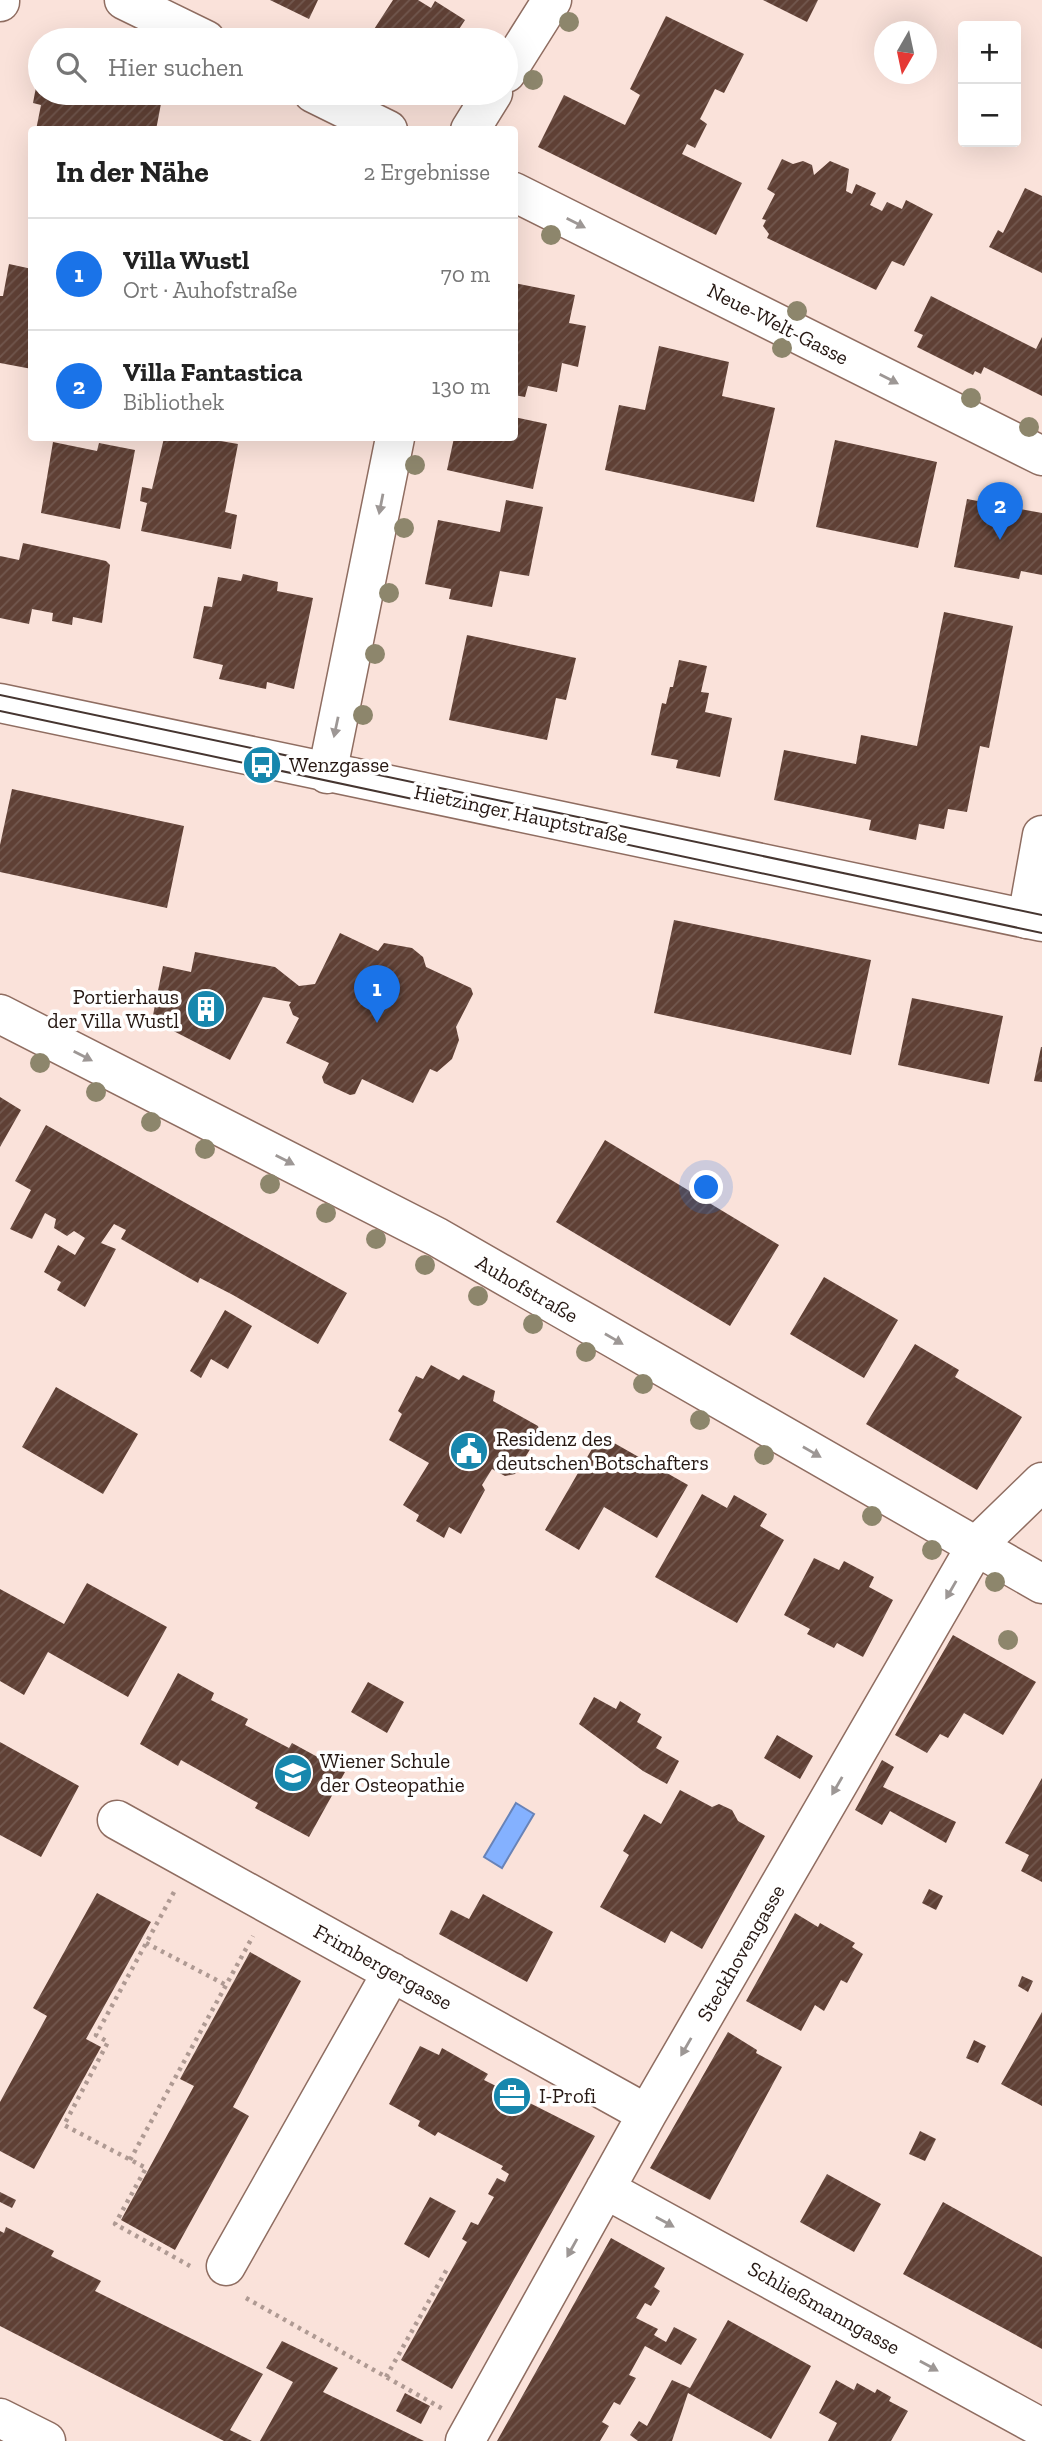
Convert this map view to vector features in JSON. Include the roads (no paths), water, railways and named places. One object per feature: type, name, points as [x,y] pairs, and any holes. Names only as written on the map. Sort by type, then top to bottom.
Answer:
[{"type":"street","points":[[124,0],[181,28]]},
{"type":"street","points":[[518,54],[552,0]]},
{"type":"street","points":[[337,105],[380,126]]},
{"type":"street","points":[[473,126],[486,105]]},
{"type":"street","name":"Neue-Welt-Gasse","points":[[518,194],[1042,456]]},
{"type":"street","points":[[327,774],[394,441]]},
{"type":"street","name":"Hietzinger Hauptstraße","points":[[0,703],[327,774],[1034,920]]},
{"type":"street","points":[[1034,920],[1042,835]]},
{"type":"street","name":"Auhofstraße","points":[[0,1014],[436,1237],[1042,1584]]},
{"type":"street","name":"Steckhovengasse","points":[[469,2433],[647,2114],[976,1546],[1042,1482]]},
{"type":"street","name":"Frimbergergasse","points":[[117,1820],[647,2114]]},
{"type":"street","points":[[220,2277],[392,1972]]},
{"type":"street","name":"Schließmanngasse","points":[[606,2189],[1042,2428]]},
{"type":"street","points":[[0,2418],[46,2441]]},
{"type":"water","points":[[516,1803],[534,1814],[502,1868],[484,1857]]},
{"type":"tram line","points":[[0,695],[1042,915]]},
{"type":"tram line","points":[[0,711],[1042,933]]},
{"type":"place","name":"Villa Fantastica","points":[[1000,540]]},
{"type":"place","name":"Wenzgasse","points":[[262,765]]},
{"type":"place","name":"Portierhaus der Villa Wustl","points":[[206,1009]]},
{"type":"place","name":"Villa Wustl","points":[[377,1023]]},
{"type":"place","name":"Residenz des deutschen Botschafters","points":[[469,1451]]},
{"type":"place","name":"Wiener Schule der Osteopathie","points":[[293,1773]]},
{"type":"place","name":"I-Profi","points":[[512,2096]]}]
